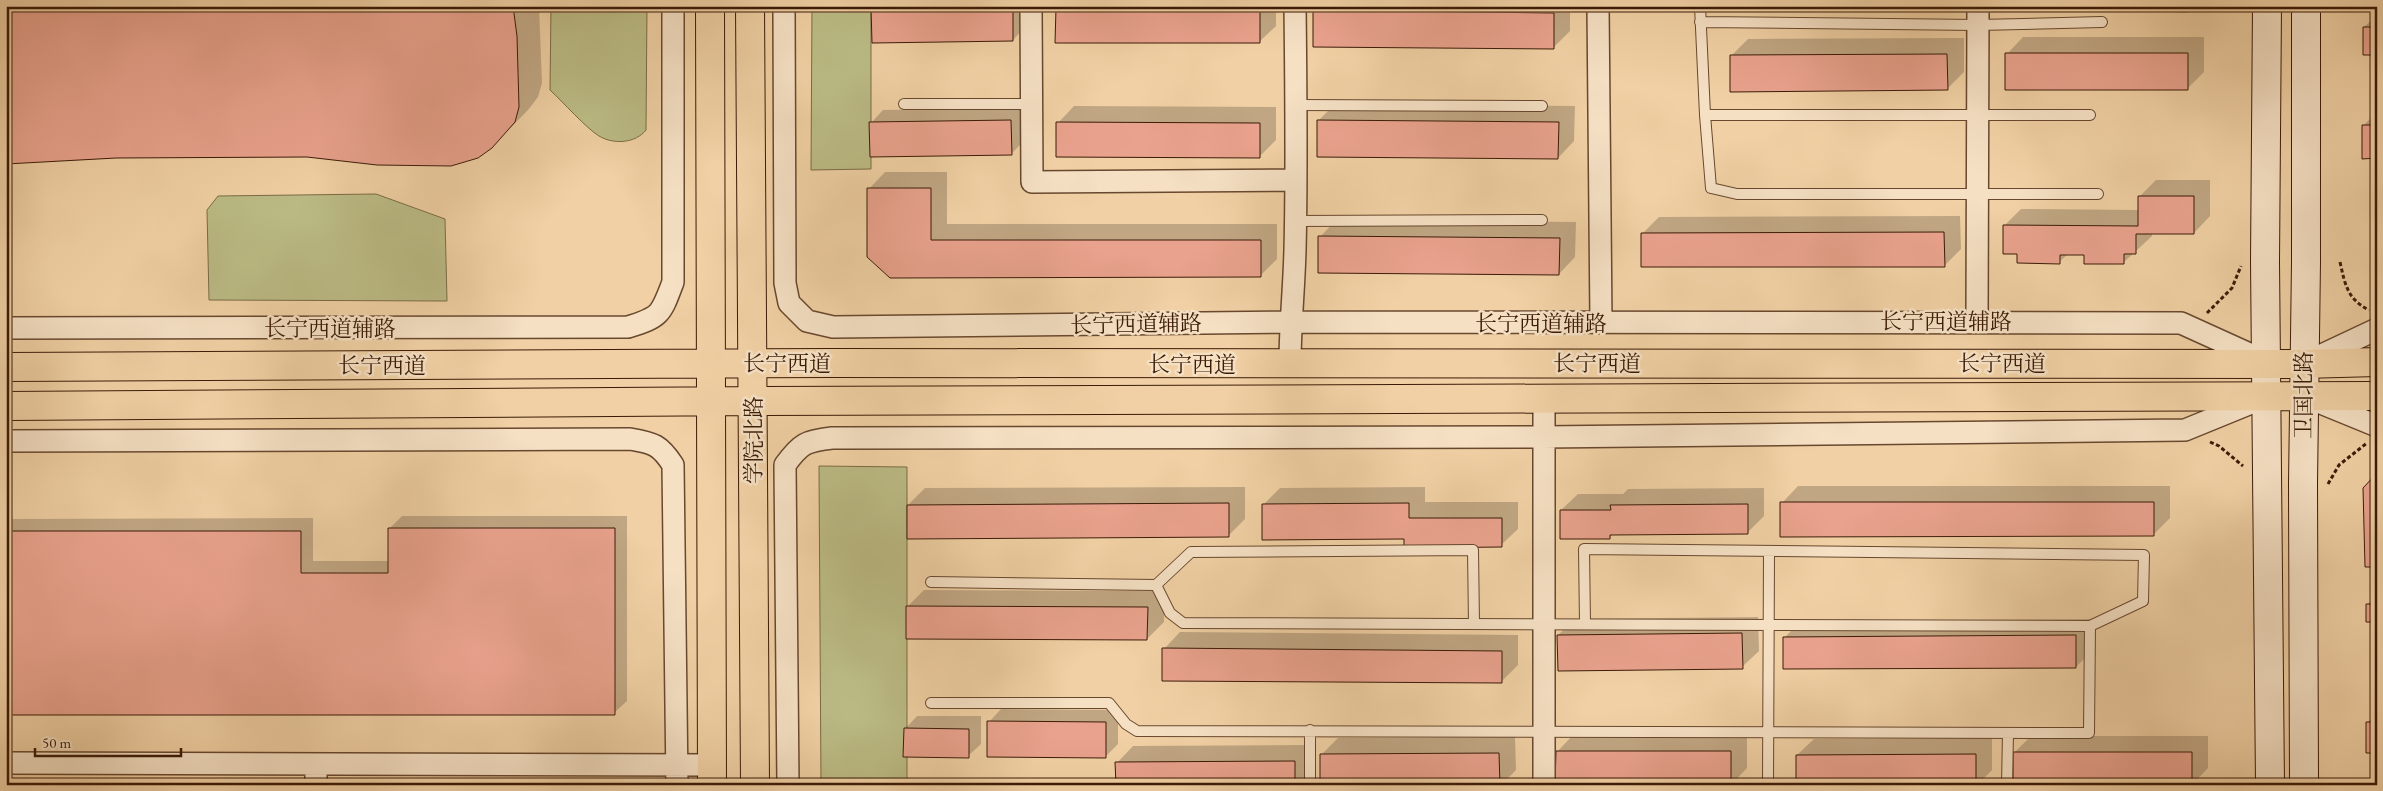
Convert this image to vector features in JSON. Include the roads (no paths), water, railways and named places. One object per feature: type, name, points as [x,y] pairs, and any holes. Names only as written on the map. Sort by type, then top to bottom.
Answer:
[{"type":"main road","name":"学院北路","points":[[710,6],[712,775]]},
{"type":"main road","name":"学院北路","points":[[750,6],[754,363],[755,785]]},
{"type":"main road","name":"卫国北路","points":[[2267,6],[2266,262],[2270,785]]},
{"type":"main road","name":"卫国北路","points":[[2304,785],[2303,364],[2306,262],[2306,6]]},
{"type":"main road","name":"长宁西道","points":[[6,367],[754,363],[2268,362],[2303,364],[2377,362]]},
{"type":"main road","name":"长宁西道","points":[[6,406],[754,401],[2377,396]]},
{"type":"street","name":"长宁西道辅路","points":[[6,328],[628,327],[652,320],[664,307],[673,282],[673,6]]},
{"type":"street","name":"长宁西道辅路","points":[[784,6],[785,283],[789,303],[807,321],[834,327],[1290,322],[1977,321],[2181,323],[2268,362]]},
{"type":"street","points":[[1031,6],[1032,182],[1296,180]]},
{"type":"street","points":[[1290,364],[1290,322],[1294,305],[1296,221],[1295,6]]},
{"type":"street","points":[[1598,6],[1601,323]]},
{"type":"street","points":[[1977,321],[1978,15]]},
{"type":"street","points":[[2303,364],[2377,329]]},
{"type":"street","points":[[788,785],[785,466],[797,448],[809,441],[832,438],[1543,437],[2185,430],[2268,396]]},
{"type":"street","points":[[2304,396],[2373,434]]},
{"type":"street","points":[[1544,398],[1544,785]]},
{"type":"street","points":[[6,441],[630,439],[652,443],[663,450],[673,466],[677,775]]},
{"type":"street","points":[[6,763],[316,774],[712,775]]},
{"type":"lane","points":[[1700,6],[1705,115],[1711,188],[1737,194],[1978,196],[2098,194]]},
{"type":"lane","points":[[1700,22],[1978,15],[2102,22]]},
{"type":"lane","points":[[904,104],[1032,104]]},
{"type":"lane","points":[[1296,106],[1542,106]]},
{"type":"lane","points":[[1705,115],[2090,115]]},
{"type":"lane","points":[[1296,221],[1542,220]]},
{"type":"lane","points":[[1156,585],[1170,613],[1182,623],[2090,626],[2143,601],[2144,556],[1584,549],[1586,623]]},
{"type":"lane","points":[[931,582],[1156,585],[1191,552],[1473,550],[1474,624]]},
{"type":"lane","points":[[1768,785],[1769,551]]},
{"type":"lane","points":[[931,704],[1109,703],[1126,724],[1137,731],[1544,730],[2089,733],[2090,626]]},
{"type":"lane","points":[[1310,730],[1310,785]]},
{"type":"lane","points":[[2007,785],[2008,733]]}]
